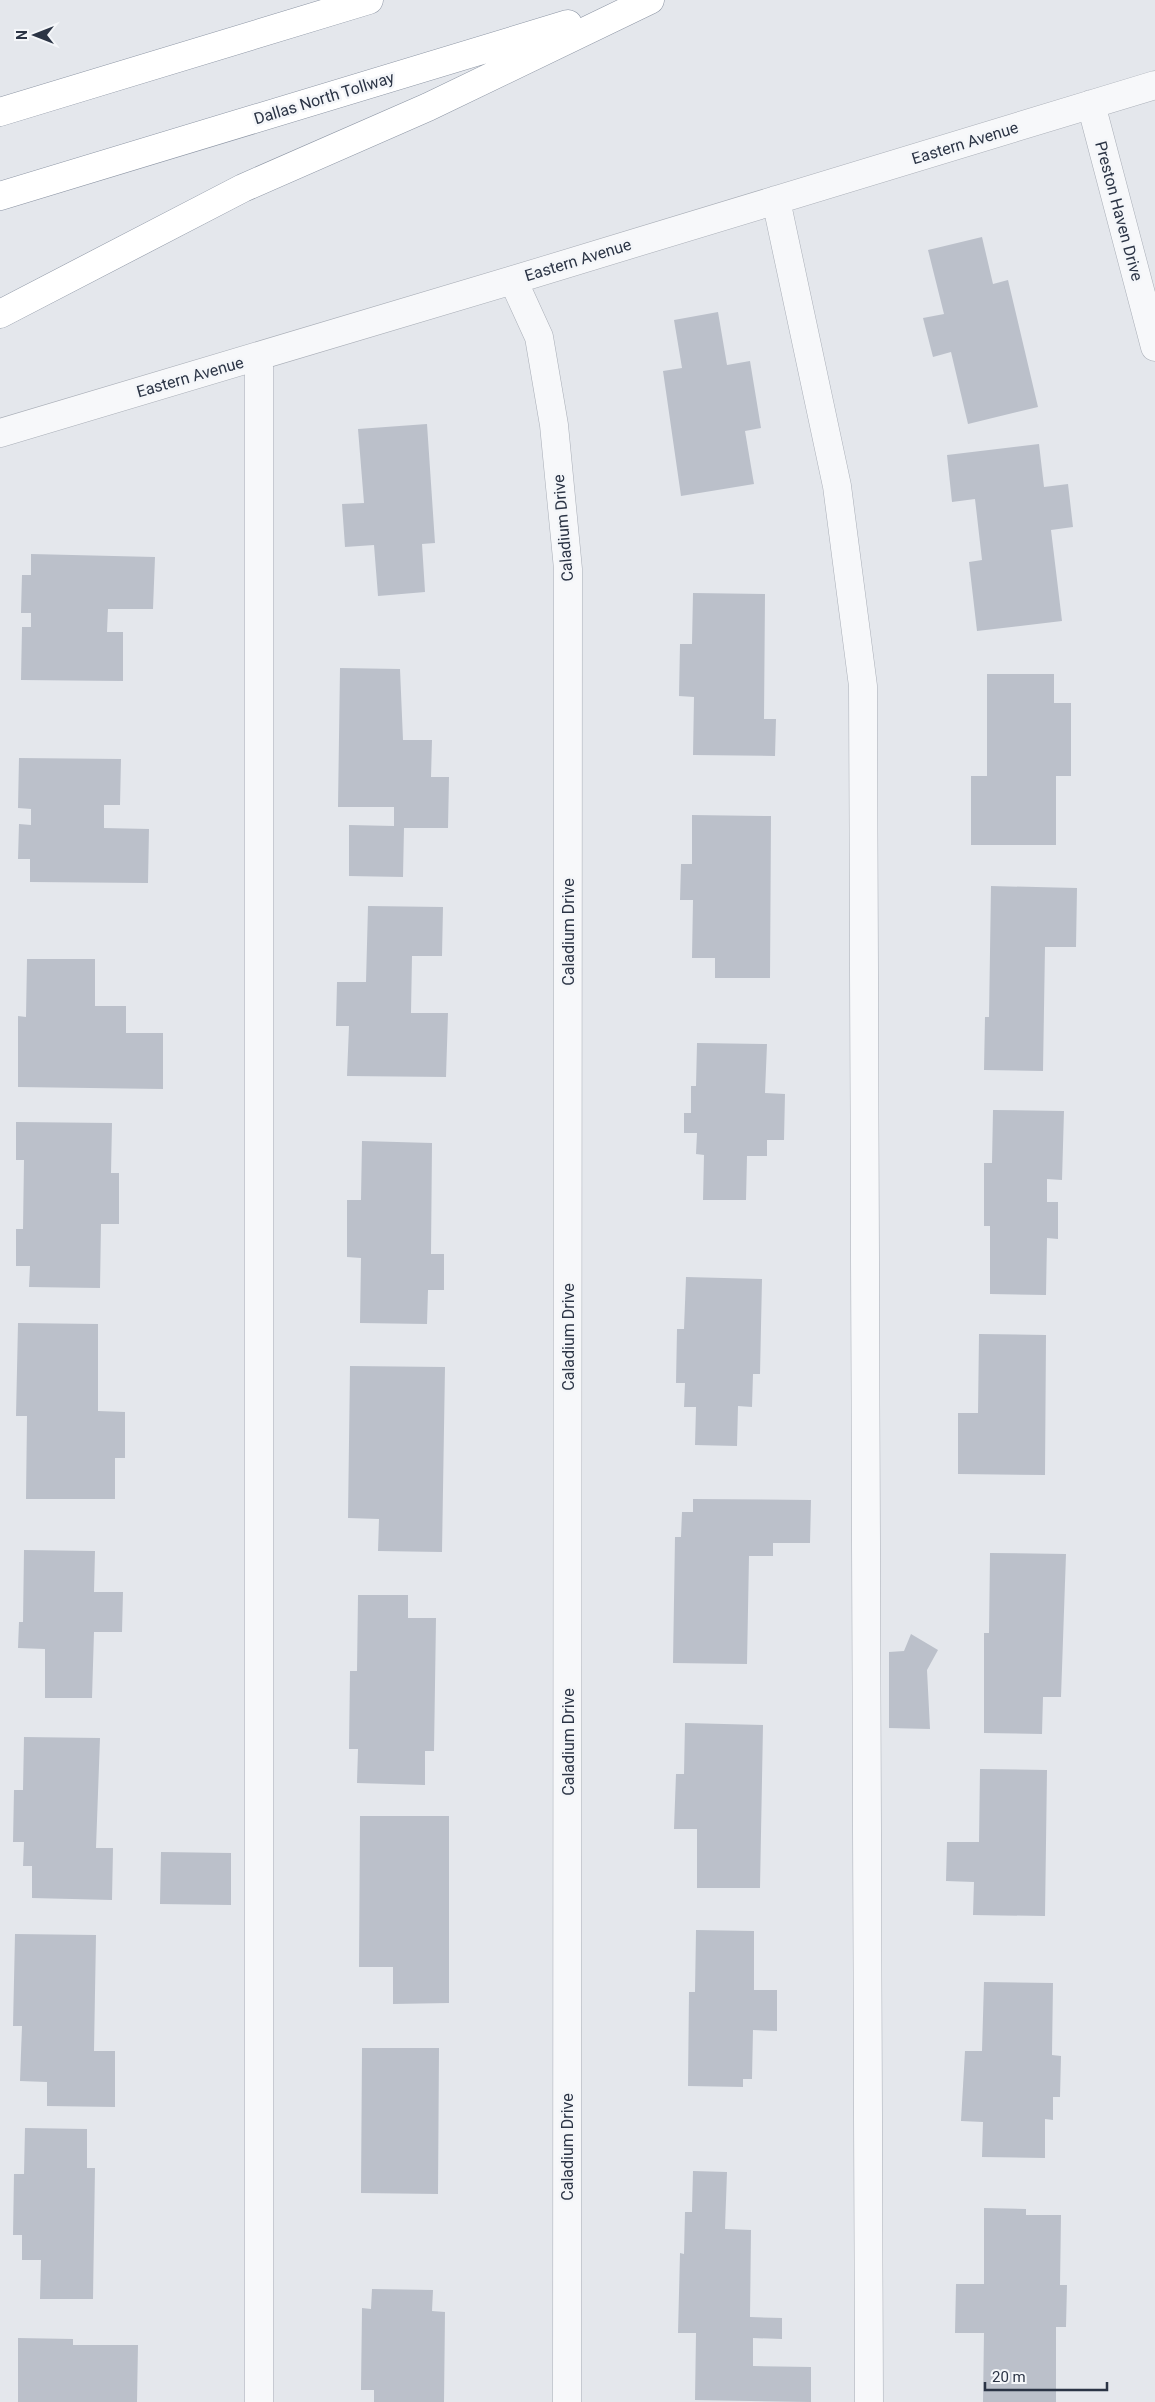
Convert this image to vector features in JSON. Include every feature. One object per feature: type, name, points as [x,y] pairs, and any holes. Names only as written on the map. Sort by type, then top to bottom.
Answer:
[{"type":"highway","points":[[0,112],[369,0]]},
{"type":"highway","points":[[0,314],[243,188],[428,107],[650,0]]},
{"type":"highway","name":"Dallas North Tollway","points":[[0,196],[650,0]]},
{"type":"street","name":"Eastern Avenue","points":[[0,433],[514,280],[1155,85]]},
{"type":"street","name":"Preston Haven Drive","points":[[1091,104],[1155,347]]},
{"type":"street","points":[[776,200],[837,486],[863,686],[869,2402]]},
{"type":"street","name":"Caladium Drive","points":[[514,280],[539,337],[554,426],[568,568],[567,2402]]},
{"type":"street","points":[[259,356],[259,2402]]},
{"type":"building","points":[[982,237],[993,284],[1008,280],[1038,407],[968,424],[951,352],[933,357],[923,318],[944,314],[928,250]]},
{"type":"building","points":[[718,312],[727,365],[750,361],[761,428],[745,431],[754,484],[681,496],[663,371],[682,368],[674,320]]},
{"type":"building","points":[[427,424],[435,543],[422,544],[425,592],[378,596],[374,545],[345,547],[342,504],[364,503],[358,429]]},
{"type":"building","points":[[1039,444],[1044,487],[1068,484],[1073,527],[1051,530],[1062,621],[977,631],[969,562],[982,560],[975,499],[952,502],[947,455]]},
{"type":"building","points":[[31,554],[155,557],[153,609],[108,609],[107,632],[123,632],[123,681],[21,680],[22,627],[31,627],[31,613],[21,613],[22,575],[31,575]]},
{"type":"building","points":[[693,593],[765,594],[764,719],[776,719],[775,756],[693,755],[694,697],[679,696],[680,644],[692,644]]},
{"type":"building","points":[[340,668],[400,669],[403,740],[432,740],[431,777],[449,777],[448,828],[404,828],[403,877],[349,876],[349,825],[394,826],[394,807],[338,807]]},
{"type":"building","points":[[987,674],[1054,674],[1054,703],[1071,703],[1071,776],[1056,776],[1056,845],[971,845],[971,776],[987,776]]},
{"type":"building","points":[[19,758],[121,759],[120,805],[104,805],[104,828],[149,829],[148,883],[30,882],[30,859],[18,859],[19,824],[31,825],[31,809],[18,808]]},
{"type":"building","points":[[692,815],[771,816],[770,978],[715,978],[715,958],[692,958],[693,900],[680,900],[681,864],[692,864]]},
{"type":"building","points":[[991,886],[1077,888],[1076,947],[1045,947],[1043,1071],[984,1070],[985,1017],[989,1017]]},
{"type":"building","points":[[368,906],[443,907],[442,956],[412,956],[411,1013],[448,1013],[446,1077],[347,1076],[349,1026],[336,1026],[337,982],[366,982]]},
{"type":"building","points":[[27,959],[95,959],[95,1006],[126,1006],[126,1033],[163,1033],[163,1089],[18,1087],[18,1016],[26,1017]]},
{"type":"building","points":[[697,1043],[767,1044],[765,1093],[785,1094],[784,1140],[767,1140],[767,1156],[747,1156],[746,1200],[703,1200],[704,1155],[696,1154],[697,1133],[684,1133],[684,1113],[691,1113],[691,1086],[696,1086]]},
{"type":"building","points":[[993,1110],[1064,1111],[1062,1180],[1047,1179],[1047,1202],[1058,1202],[1058,1239],[1047,1238],[1046,1295],[990,1294],[990,1226],[984,1226],[984,1163],[992,1163]]},
{"type":"building","points":[[16,1122],[112,1123],[111,1173],[119,1173],[119,1224],[101,1224],[100,1288],[29,1287],[30,1266],[16,1266],[16,1229],[23,1229],[24,1160],[16,1160]]},
{"type":"building","points":[[362,1141],[432,1143],[431,1254],[444,1254],[444,1290],[428,1290],[427,1324],[360,1323],[361,1258],[347,1257],[347,1200],[361,1200]]},
{"type":"building","points":[[686,1277],[762,1279],[760,1374],[753,1374],[752,1407],[738,1406],[737,1446],[695,1445],[696,1407],[684,1407],[685,1383],[676,1383],[677,1329],[684,1329]]},
{"type":"building","points":[[18,1323],[98,1324],[98,1411],[125,1412],[125,1458],[115,1458],[115,1499],[26,1499],[27,1416],[16,1416]]},
{"type":"building","points":[[979,1334],[1046,1335],[1045,1475],[958,1474],[958,1413],[978,1413]]},
{"type":"building","points":[[350,1366],[445,1367],[442,1552],[378,1551],[379,1519],[348,1518]]},
{"type":"building","points":[[693,1499],[811,1500],[810,1543],[773,1543],[773,1556],[749,1556],[747,1664],[673,1663],[675,1537],[681,1537],[682,1512],[693,1512]]},
{"type":"building","points":[[24,1550],[95,1551],[94,1592],[123,1592],[122,1632],[94,1632],[92,1698],[45,1698],[45,1649],[18,1648],[19,1622],[23,1622]]},
{"type":"building","points":[[990,1553],[1066,1554],[1061,1697],[1043,1697],[1042,1734],[984,1733],[984,1633],[989,1633]]},
{"type":"building","points":[[358,1595],[408,1595],[408,1618],[436,1618],[434,1751],[425,1751],[425,1785],[357,1783],[358,1749],[349,1749],[350,1671],[357,1671]]},
{"type":"building","points":[[911,1634],[938,1650],[927,1670],[930,1729],[889,1728],[889,1652],[904,1651]]},
{"type":"building","points":[[685,1723],[763,1725],[760,1888],[697,1888],[697,1829],[674,1829],[676,1774],[684,1774]]},
{"type":"building","points":[[24,1737],[100,1738],[96,1848],[113,1848],[112,1900],[32,1898],[32,1866],[23,1866],[24,1842],[13,1842],[14,1790],[23,1790]]},
{"type":"building","points":[[980,1769],[1047,1770],[1045,1916],[973,1915],[974,1882],[946,1881],[947,1842],[979,1842]]},
{"type":"building","points":[[360,1816],[449,1816],[449,2003],[393,2004],[393,1967],[359,1967]]},
{"type":"building","points":[[161,1852],[231,1853],[231,1905],[160,1904]]},
{"type":"building","points":[[696,1930],[754,1931],[754,1990],[777,1990],[777,2031],[753,2030],[752,2079],[743,2079],[743,2087],[688,2086],[689,1992],[695,1992]]},
{"type":"building","points":[[15,1934],[96,1935],[94,2051],[115,2051],[115,2107],[47,2106],[47,2082],[20,2081],[22,2026],[13,2026]]},
{"type":"building","points":[[984,1982],[1053,1983],[1052,2055],[1061,2056],[1060,2097],[1053,2097],[1053,2120],[1045,2119],[1045,2158],[982,2157],[983,2122],[961,2121],[965,2051],[982,2051]]},
{"type":"building","points":[[362,2048],[439,2048],[438,2194],[361,2193]]},
{"type":"building","points":[[25,2128],[87,2129],[87,2168],[95,2168],[93,2299],[40,2299],[41,2260],[22,2260],[22,2235],[13,2235],[14,2174],[24,2174]]},
{"type":"building","points":[[693,2171],[727,2172],[725,2229],[751,2230],[750,2317],[782,2318],[782,2339],[753,2338],[753,2366],[811,2367],[811,2402],[695,2400],[696,2333],[678,2333],[680,2253],[684,2254],[685,2212],[692,2212]]},
{"type":"building","points":[[984,2208],[1026,2209],[1026,2215],[1061,2215],[1060,2285],[1067,2285],[1066,2327],[1056,2327],[1056,2402],[983,2402],[984,2333],[955,2333],[956,2284],[984,2284]]},
{"type":"building","points":[[372,2289],[433,2290],[432,2311],[445,2312],[444,2402],[374,2402],[374,2390],[361,2390],[362,2308],[371,2309]]},
{"type":"building","points":[[18,2338],[73,2339],[73,2345],[138,2345],[137,2402],[18,2402]]}]
